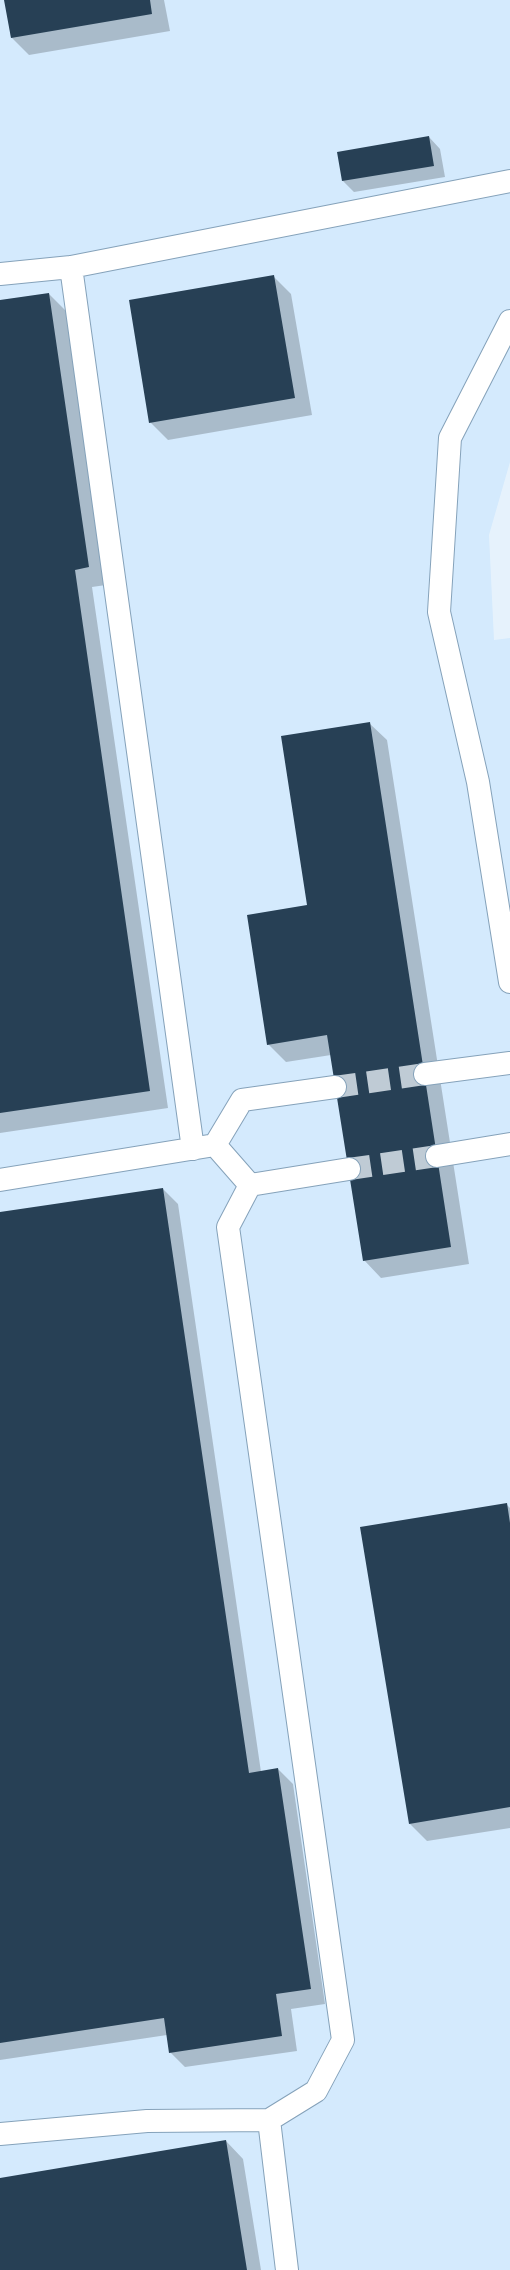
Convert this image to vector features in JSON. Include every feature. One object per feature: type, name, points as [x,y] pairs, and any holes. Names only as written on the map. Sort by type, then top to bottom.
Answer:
[{"type":"lane","points":[[0,274],[71,267],[510,181]]},
{"type":"lane","points":[[71,267],[192,1149]]},
{"type":"lane","points":[[510,321],[450,438],[439,612],[478,782],[510,982]]},
{"type":"lane","points":[[425,1074],[510,1063]]},
{"type":"lane","points":[[0,1180],[214,1145],[242,1100],[335,1087]]},
{"type":"lane","points":[[437,1156],[510,1144]]},
{"type":"lane","points":[[214,1145],[250,1185]]},
{"type":"lane","points":[[250,1185],[349,1169]]},
{"type":"lane","points":[[0,2134],[147,2120],[269,2120],[316,2091],[343,2040],[228,1227],[250,1185]]},
{"type":"lane","points":[[269,2120],[286,2270]]},
{"type":"shaded area","points":[[0,0],[510,0],[510,462],[489,535],[494,640],[510,638],[510,2270],[0,2270]]},
{"type":"building","points":[[4,0],[150,0],[152,14],[11,38]]},
{"type":"building","points":[[429,136],[434,166],[342,181],[337,152]]},
{"type":"building","points":[[274,275],[295,398],[149,423],[129,300]]},
{"type":"building","points":[[49,293],[89,567],[75,570],[150,1091],[0,1113],[0,300]]},
{"type":"building","points":[[370,722],[451,1247],[363,1261],[327,1035],[267,1045],[247,915],[307,905],[281,736]]},
{"type":"building","points":[[163,1188],[249,1773],[278,1768],[311,1989],[276,1994],[282,2036],[169,2053],[164,2018],[0,2043],[0,1212]]},
{"type":"building","points":[[507,1503],[510,1523],[510,1807],[409,1824],[360,1527]]},
{"type":"building","points":[[226,2140],[247,2270],[0,2270],[0,2178]]},
{"type":"tunnel","points":[[335,1087],[425,1074]]},
{"type":"tunnel","points":[[349,1169],[437,1156]]}]
